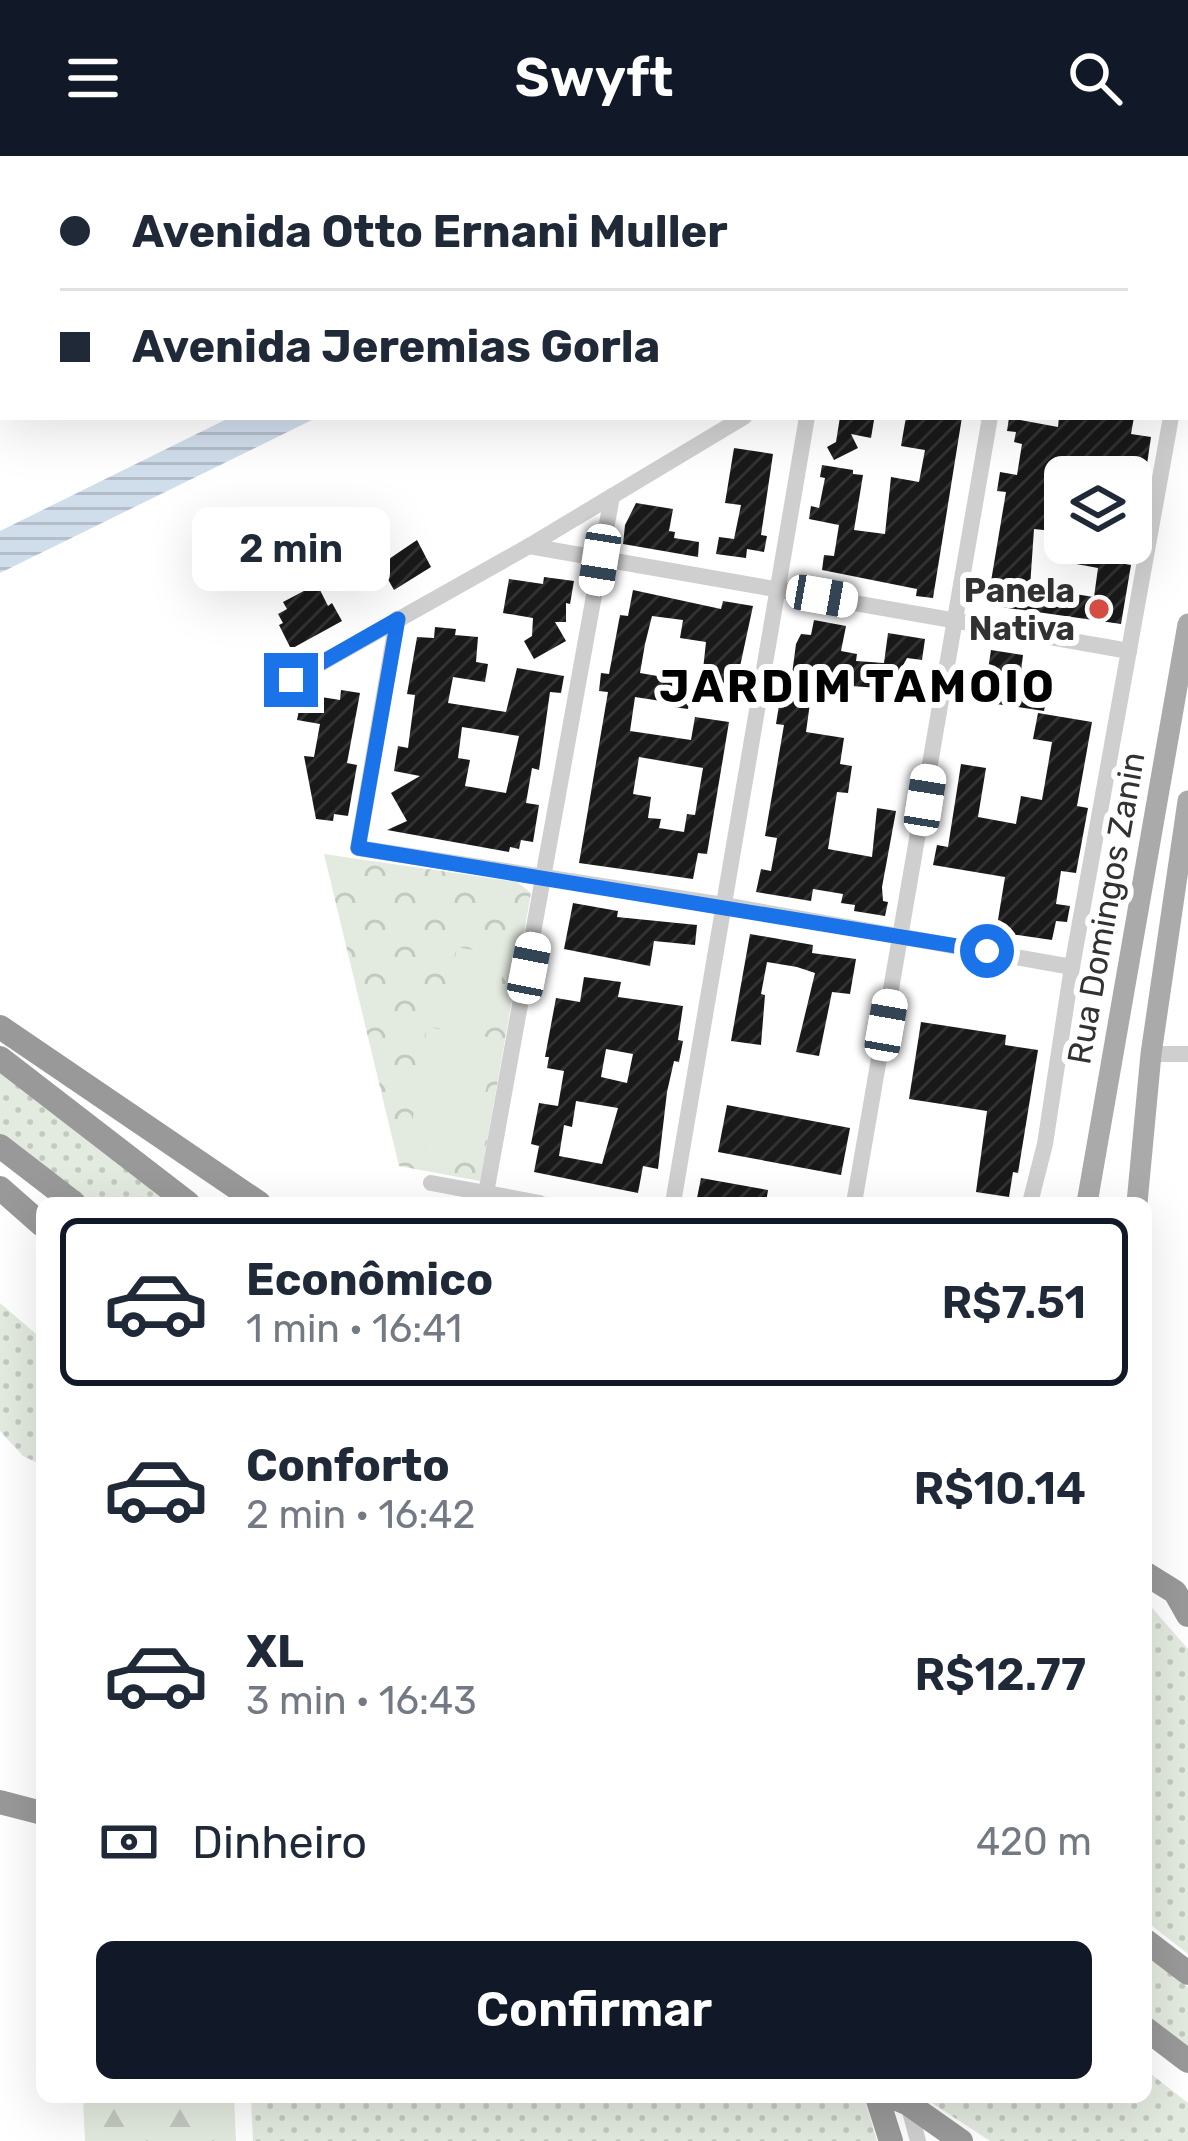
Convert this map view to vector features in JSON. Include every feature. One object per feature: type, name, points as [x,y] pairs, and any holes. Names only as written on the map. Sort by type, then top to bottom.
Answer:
[{"type":"highway","points":[[0,1027],[250,1197]]},
{"type":"highway","points":[[0,1058],[180,1197]]},
{"type":"highway","points":[[0,1146],[66,1197]]},
{"type":"highway","points":[[0,1188],[36,1220]]},
{"type":"highway","points":[[1152,1573],[1181,1594],[1188,1615]]},
{"type":"highway","points":[[5,1804],[36,1812]]},
{"type":"highway","points":[[1152,1946],[1188,1973]]},
{"type":"highway","points":[[1152,2034],[1188,2061]]},
{"type":"highway","points":[[880,2103],[891,2141]]},
{"type":"highway","points":[[904,2103],[962,2141]]},
{"type":"main road","name":"Rua Domingos Zanin","points":[[1088,1197],[1188,624]]},
{"type":"main road","name":"Rua Domingos Zanin","points":[[1138,1197],[1151,1054],[1182,874],[1188,801]]},
{"type":"street","points":[[291,680],[529,546],[738,420]]},
{"type":"street","points":[[674,1197],[806,420]]},
{"type":"street","points":[[855,1197],[989,420]]},
{"type":"street","points":[[1032,1197],[1045,1144],[1072,967],[1170,420]]},
{"type":"street","points":[[486,1193],[612,496]]},
{"type":"street","points":[[529,546],[1129,651]]},
{"type":"street","points":[[398,619],[358,848],[724,905],[1072,967]]},
{"type":"street","points":[[1151,1054],[1188,1054]]},
{"type":"street","points":[[431,1183],[508,1197]]},
{"type":"street","points":[[900,2103],[918,2141]]},
{"type":"green space","points":[[324,854],[517,882],[531,893],[480,1181],[399,1166]]},
{"type":"green space","points":[[457,947],[506,956],[493,1025],[444,1016]]},
{"type":"green space","points":[[427,1027],[494,1038],[476,1154],[409,1143]]},
{"type":"green space","points":[[0,1067],[167,1197],[82,1197],[0,1134]]},
{"type":"green space","points":[[0,1303],[36,1334],[36,1462],[23,1456],[0,1431]]},
{"type":"green space","points":[[1152,1608],[1188,1649],[1188,1954],[1152,1926]]},
{"type":"green space","points":[[1152,1960],[1188,1987],[1188,2048],[1152,2021]]},
{"type":"green space","points":[[1152,2075],[1188,2103],[1188,2141],[990,2141],[932,2103],[1152,2103]]},
{"type":"green space","points":[[83,2103],[234,2103],[236,2141],[85,2141]]},
{"type":"green space","points":[[251,2103],[866,2103],[877,2141],[253,2141]]},
{"type":"water","points":[[225,420],[312,420],[0,573],[0,531]]},
{"type":"building","points":[[840,420],[874,420],[871,438],[851,434],[858,448],[834,460],[827,447],[836,442]]},
{"type":"building","points":[[905,420],[962,420],[933,598],[916,596],[917,589],[822,570],[824,555],[834,556],[839,525],[809,519],[811,506],[819,508],[825,478],[820,477],[822,465],[853,470],[863,475],[854,530],[885,534],[891,477],[919,482],[925,450],[901,446]]},
{"type":"building","points":[[1009,420],[1058,427],[1059,420],[1133,420],[1131,434],[1151,437],[1148,456],[1044,456],[1044,530],[1034,529],[1030,587],[1094,597],[1098,568],[1076,564],[1131,565],[1121,624],[987,605],[1006,492],[997,491],[1000,472],[1017,475],[1022,444],[1014,442],[1016,432],[1007,431]]},
{"type":"building","points":[[734,448],[773,454],[761,535],[767,536],[764,552],[747,549],[746,558],[716,554],[719,537],[734,539],[741,505],[725,503]]},
{"type":"building","points":[[636,503],[673,509],[669,531],[675,532],[674,538],[699,542],[698,557],[623,544],[625,525]]},
{"type":"building","points":[[417,540],[431,567],[394,590],[380,565]]},
{"type":"building","points":[[544,577],[574,581],[570,604],[566,603],[566,622],[555,622],[566,641],[534,659],[524,641],[532,636],[533,618],[503,613],[509,579],[543,584]]},
{"type":"building","points":[[317,584],[342,621],[291,649],[278,614],[287,609],[283,602]]},
{"type":"building","points":[[633,590],[721,609],[723,601],[753,606],[736,685],[702,679],[706,642],[680,638],[683,620],[652,616],[645,644],[640,673],[692,682],[688,709],[635,697],[630,731],[691,740],[695,717],[729,722],[707,854],[698,853],[693,879],[579,863],[608,692],[599,691],[601,673],[609,674],[620,615],[628,616]],"holes":[[[639,757],[703,768],[695,815],[687,814],[684,832],[659,828],[661,819],[648,818],[651,797],[633,794]]]},
{"type":"building","points":[[814,620],[846,626],[841,651],[857,654],[856,661],[884,663],[888,633],[925,639],[922,660],[907,658],[894,682],[881,675],[880,688],[791,682],[796,644],[801,634],[811,635]]},
{"type":"building","points":[[435,627],[478,637],[476,662],[488,664],[485,682],[453,677],[448,703],[506,712],[517,668],[564,676],[561,693],[550,692],[539,770],[532,768],[526,803],[539,805],[533,842],[521,840],[519,849],[510,847],[509,852],[387,830],[407,821],[391,793],[420,776],[394,771],[398,746],[408,748],[415,695],[407,694],[417,637],[434,638]],"holes":[[[462,727],[519,736],[506,793],[465,786],[470,760],[458,758]]]},
{"type":"building","points":[[991,650],[1023,655],[1020,679],[1049,685],[1044,711],[983,702]]},
{"type":"building","points":[[341,690],[360,693],[347,763],[357,765],[348,816],[316,819],[304,756],[314,757],[320,724],[297,720],[300,705],[313,708],[315,696],[340,700]]},
{"type":"building","points":[[780,699],[810,703],[806,732],[844,738],[840,764],[852,766],[848,793],[837,792],[828,849],[872,857],[877,808],[896,811],[882,887],[883,901],[888,902],[885,916],[854,911],[855,905],[841,903],[843,894],[813,889],[811,901],[756,892],[761,869],[771,871],[777,838],[765,836],[784,725],[776,724]]},
{"type":"building","points":[[1038,713],[1092,722],[1077,806],[1088,808],[1076,873],[1061,871],[1056,904],[1070,906],[1067,922],[1056,921],[1052,940],[996,932],[1005,877],[933,865],[937,845],[948,847],[961,764],[986,768],[978,817],[1016,824],[1021,796],[1042,800],[1052,742],[1033,739]]},
{"type":"building","points":[[573,903],[618,911],[617,917],[697,925],[695,945],[654,941],[650,966],[564,949]]},
{"type":"building","points":[[750,934],[813,945],[812,953],[856,959],[850,994],[832,992],[819,1056],[796,1052],[815,973],[797,967],[767,962],[761,994],[765,995],[761,1045],[731,1041]]},
{"type":"building","points":[[584,977],[621,982],[618,997],[683,1006],[678,1040],[683,1041],[667,1092],[658,1169],[643,1166],[638,1193],[534,1172],[539,1146],[531,1144],[539,1103],[558,1106],[564,1071],[547,1068],[549,1057],[545,1057],[556,998],[580,1002]],"holes":[[[606,1049],[633,1054],[627,1083],[601,1077]],[[576,1101],[618,1108],[602,1164],[559,1156],[564,1125],[572,1127]]]},
{"type":"building","points":[[921,1022],[1006,1035],[1005,1045],[1038,1050],[1018,1173],[1013,1172],[1009,1197],[976,1192],[987,1111],[909,1099]]},
{"type":"building","points":[[727,1105],[850,1128],[841,1175],[718,1152]]},
{"type":"building","points":[[701,1178],[768,1190],[767,1197],[697,1197]]},
{"type":"place","name":"Panela Nativa","points":[[1099,609]]},
{"type":"district","name":"JARDIM TAMOIO","points":[[858,686]]},
{"type":"route","points":[[291,680],[398,619],[358,848],[987,951]]}]
